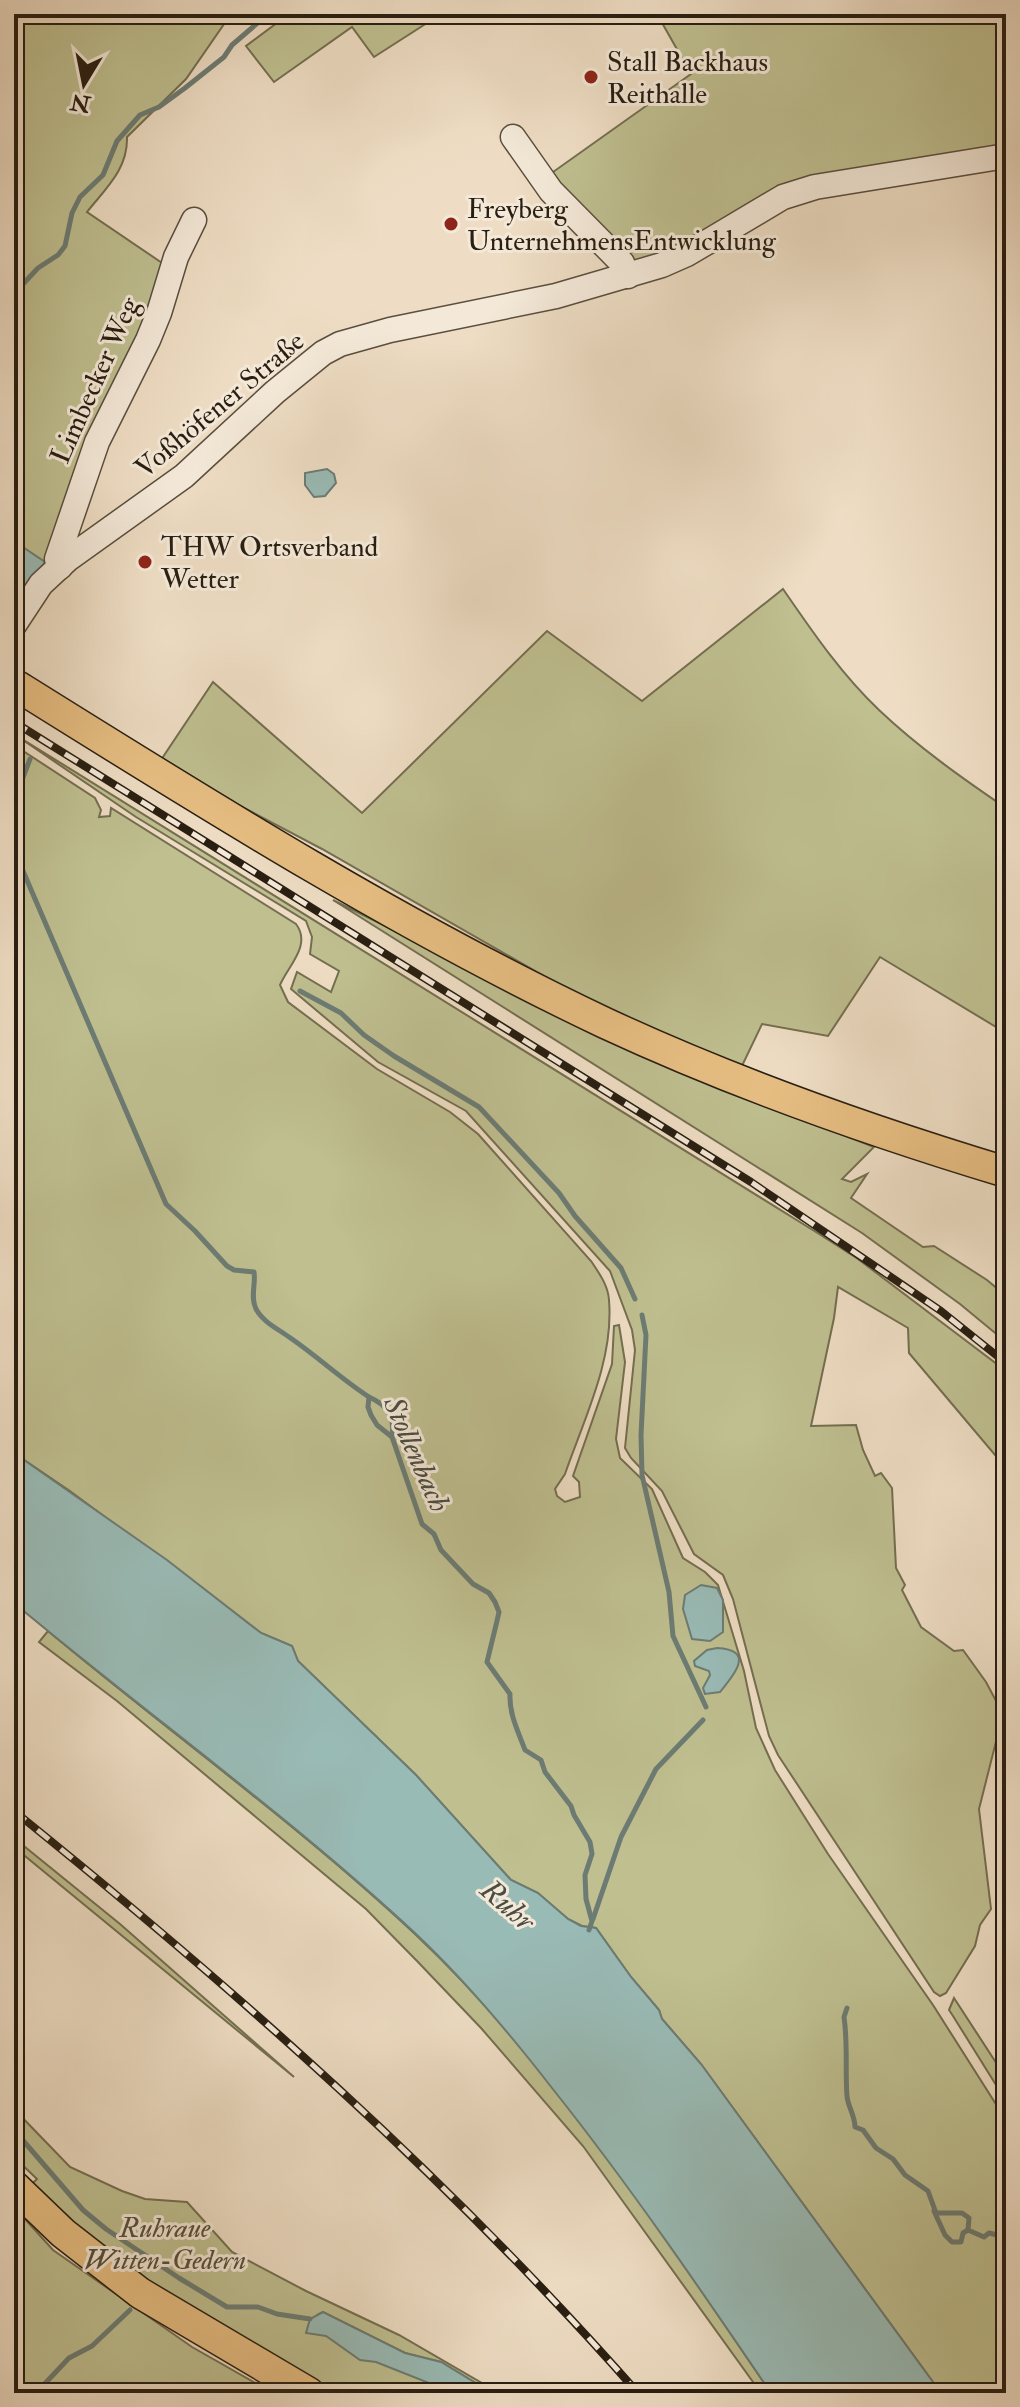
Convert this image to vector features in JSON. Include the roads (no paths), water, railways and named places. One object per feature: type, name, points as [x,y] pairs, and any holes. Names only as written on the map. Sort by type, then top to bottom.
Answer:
[{"type":"main road","points":[[14,684],[359,893],[607,1024],[808,1106],[911,1143],[1006,1172]]},
{"type":"main road","points":[[14,2186],[63,2233],[140,2293],[309,2393]]},
{"type":"street","points":[[513,137],[551,191],[622,263],[628,276]]},
{"type":"street","name":"Voßhöfener Straße","points":[[14,625],[41,584],[60,567],[184,476],[275,392],[323,353],[363,336],[517,305],[628,276],[687,254],[783,197],[815,187],[1006,156]]},
{"type":"street","name":"Limbecker Weg","points":[[60,567],[57,559],[97,442],[148,340],[176,257],[194,220]]},
{"type":"water","points":[[327,469],[334,474],[336,483],[325,496],[314,497],[305,485],[305,473]]},
{"type":"water","points":[[14,541],[45,562],[14,609]]},
{"type":"water","name":"Ruhr","points":[[14,1453],[167,1560],[261,1633],[292,1646],[298,1661],[416,1775],[511,1880],[538,1893],[568,1919],[581,1926],[596,1928],[659,2010],[662,2019],[701,2064],[941,2393],[771,2393],[692,2277],[581,2125],[487,2008],[452,1970],[368,1890],[318,1848],[14,1603]]},
{"type":"water","points":[[701,1585],[717,1588],[723,1600],[723,1632],[710,1641],[692,1639],[683,1609],[685,1595]]},
{"type":"water","points":[[717,1648],[736,1653],[738,1664],[720,1692],[705,1694],[703,1688],[709,1671],[695,1666],[694,1661],[707,1650]]},
{"type":"water","points":[[323,2312],[405,2353],[441,2362],[492,2393],[454,2393],[376,2362],[360,2360],[326,2336],[306,2333],[310,2319]]},
{"type":"waterway","name":"Stollenbach","points":[[14,302],[23,284],[65,246],[72,213],[80,197],[103,175],[117,141],[140,115],[159,107],[185,88],[224,57],[232,45],[268,14]]},
{"type":"waterway","name":"Stollenbach","points":[[14,801],[30,759]]},
{"type":"waterway","name":"Stollenbach","points":[[14,850],[166,1204],[227,1266],[254,1272],[254,1304],[263,1318],[369,1397],[371,1415],[377,1425],[392,1437],[422,1524],[434,1534],[441,1550],[495,1602],[499,1612],[487,1662],[510,1694],[512,1715],[525,1750],[541,1760],[545,1772],[571,1806],[590,1842],[592,1854],[585,1875],[586,1899],[592,1921],[589,1930]]},
{"type":"waterway","points":[[300,991],[341,1013],[364,1035],[394,1056],[479,1107],[559,1193],[621,1268],[635,1299]]},
{"type":"waterway","points":[[642,1315],[646,1335],[642,1475],[669,1592],[673,1636],[706,1707]]},
{"type":"waterway","points":[[369,1397],[388,1412],[392,1436]]},
{"type":"waterway","points":[[593,1919],[621,1837],[656,1769],[703,1720]]},
{"type":"waterway","points":[[847,2008],[844,2017],[847,2096],[855,2127],[863,2130],[876,2148],[893,2159],[905,2175],[928,2191],[936,2213],[962,2213],[969,2218],[968,2230],[984,2237],[989,2233],[997,2235],[1006,2255]]},
{"type":"waterway","points":[[14,2130],[83,2210],[179,2278],[227,2307],[258,2307],[277,2314],[310,2319]]},
{"type":"waterway","points":[[934,2211],[945,2235],[952,2242],[961,2242],[963,2233],[968,2230]]},
{"type":"waterway","points":[[36,2393],[69,2358],[92,2346],[130,2310]]},
{"type":"railway","points":[[14,722],[751,1182],[941,1311],[1006,1363]]},
{"type":"railway","points":[[14,1811],[179,1947],[338,2088],[492,2237],[638,2393]]},
{"type":"place","name":"Stall Backhaus Reithalle","points":[[591,77]]},
{"type":"place","name":"Freyberg UnternehmensEntwicklung","points":[[451,224]]},
{"type":"place","name":"THW Ortsverband Wetter","points":[[145,562]]},
{"type":"park label","name":"Ruhraue Witten-Gedern","points":[[165,2243]]}]
